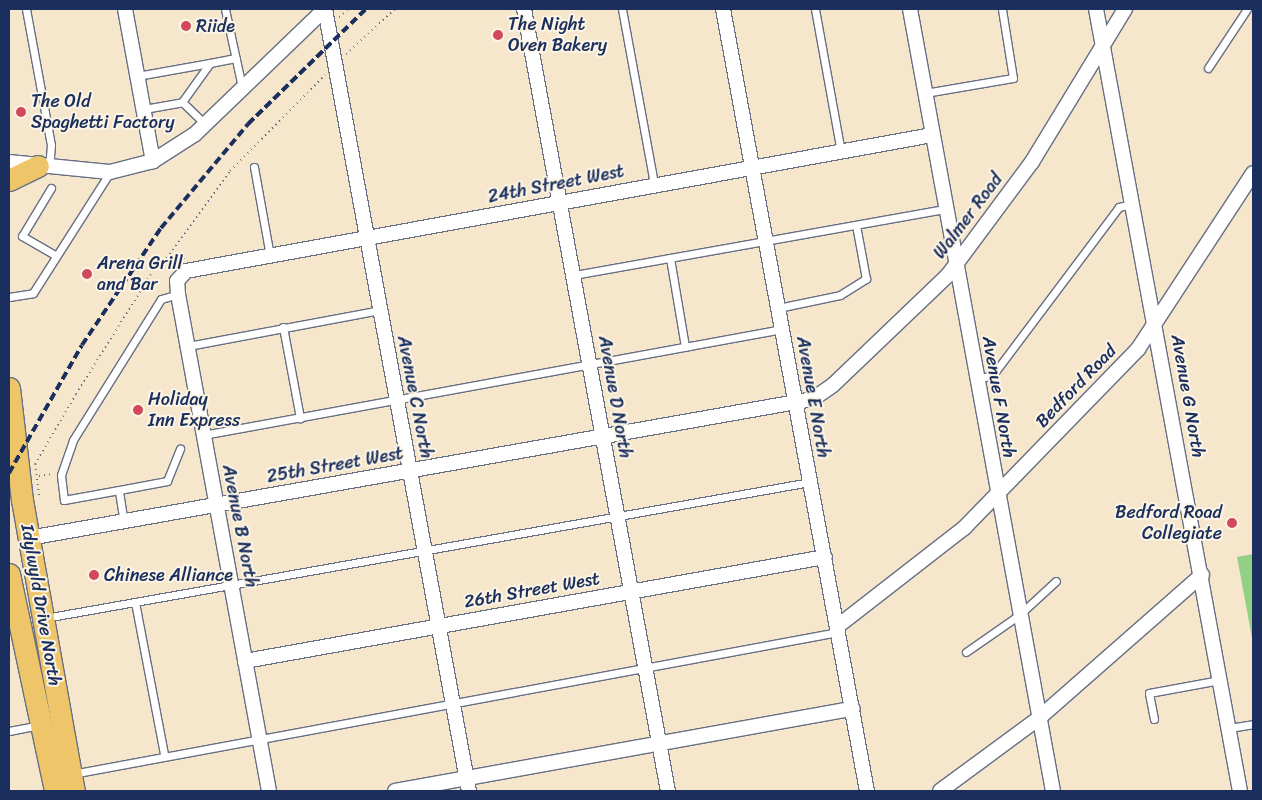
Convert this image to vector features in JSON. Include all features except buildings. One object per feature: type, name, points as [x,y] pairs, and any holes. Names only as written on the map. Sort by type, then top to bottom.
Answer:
[{"type":"main road","points":[[9,180],[44,166]]},
{"type":"main road","name":"Idylwyld Drive North","points":[[9,388],[12,447],[30,498],[29,538],[73,783]]},
{"type":"main road","points":[[9,483],[30,498]]},
{"type":"main road","name":"Idylwyld Drive North","points":[[9,574],[55,791]]},
{"type":"main road","points":[[15,606],[36,658],[51,658]]},
{"type":"street","points":[[125,9],[153,161]]},
{"type":"street","points":[[9,162],[110,172],[153,161],[205,124],[325,9]]},
{"type":"street","name":"Avenue C North","points":[[325,9],[468,785]]},
{"type":"street","name":"Avenue D North","points":[[524,9],[604,438],[644,669],[668,791]]},
{"type":"street","name":"Avenue E North","points":[[723,9],[867,791]]},
{"type":"street","name":"Avenue F North","points":[[910,9],[945,209],[1053,791]]},
{"type":"street","name":"Avenue G North","points":[[1096,9],[1156,324],[1240,791]]},
{"type":"street","name":"Walmer Road","points":[[796,404],[833,385],[956,264],[1032,162],[1102,41],[1125,9]]},
{"type":"street","name":"24th Street West","points":[[186,271],[654,184],[932,135]]},
{"type":"street","name":"Bedford Road","points":[[838,629],[964,528],[1138,349],[1253,173]]},
{"type":"street","name":"Avenue B North","points":[[186,271],[177,281],[178,294],[269,791]]},
{"type":"street","name":"25th Street West","points":[[29,538],[124,524],[410,471],[796,404]]},
{"type":"street","name":"26th Street West","points":[[245,660],[825,557]]},
{"type":"street","points":[[940,791],[1039,718],[1202,575]]},
{"type":"street","points":[[395,791],[468,785],[660,743],[853,709]]},
{"type":"lane","points":[[26,9],[51,146],[44,166]]},
{"type":"lane","points":[[225,9],[242,87]]},
{"type":"lane","points":[[622,9],[654,184]]},
{"type":"lane","points":[[815,9],[841,152]]},
{"type":"lane","points":[[925,93],[1013,78],[1002,9]]},
{"type":"lane","points":[[1208,68],[1247,9]]},
{"type":"lane","points":[[137,76],[236,58]]},
{"type":"lane","points":[[144,109],[182,102],[210,63]]},
{"type":"lane","points":[[182,102],[205,124]]},
{"type":"lane","points":[[254,166],[270,256]]},
{"type":"lane","points":[[9,297],[33,293],[110,172]]},
{"type":"lane","points":[[51,188],[22,236],[56,256]]},
{"type":"lane","points":[[977,378],[992,376],[1119,207],[1132,204]]},
{"type":"lane","points":[[574,275],[945,209]]},
{"type":"lane","points":[[778,308],[840,296],[866,279],[856,225]]},
{"type":"lane","points":[[670,258],[685,347]]},
{"type":"lane","points":[[178,294],[161,299],[73,440],[61,475],[64,500],[167,481],[180,449]]},
{"type":"lane","points":[[188,346],[380,310]]},
{"type":"lane","points":[[283,327],[300,418]]},
{"type":"lane","points":[[203,435],[782,330]]},
{"type":"lane","points":[[44,618],[425,548],[810,482]]},
{"type":"lane","points":[[119,490],[124,524]]},
{"type":"lane","points":[[966,652],[1020,615],[1056,581]]},
{"type":"lane","points":[[136,602],[164,754]]},
{"type":"lane","points":[[73,783],[164,754],[260,739],[644,669],[838,629]]},
{"type":"lane","points":[[1154,719],[1149,693],[1220,680]]},
{"type":"lane","points":[[9,731],[42,724]]},
{"type":"lane","points":[[1229,728],[1253,724]]},
{"type":"path","points":[[30,498],[38,476],[35,464],[155,268],[170,254],[230,171],[336,63],[395,9]]},
{"type":"path","points":[[170,254],[183,253],[186,271]]},
{"type":"path","points":[[38,476],[61,475]]},
{"type":"green space","points":[[1253,554],[1253,643],[1237,557]]},
{"type":"railway","points":[[9,473],[82,345],[161,228],[248,124],[366,9]]},
{"type":"place","name":"Riide","points":[[186,26]]},
{"type":"place","name":"The Night Oven Bakery","points":[[498,35]]},
{"type":"place","name":"The Old Spaghetti Factory","points":[[21,112]]},
{"type":"place","name":"Arena Grill and Bar","points":[[87,274]]},
{"type":"place","name":"Holiday Inn Express","points":[[138,410]]},
{"type":"place","name":"Bedford Road Collegiate","points":[[1232,523]]},
{"type":"place","name":"Chinese Alliance","points":[[94,575]]}]
